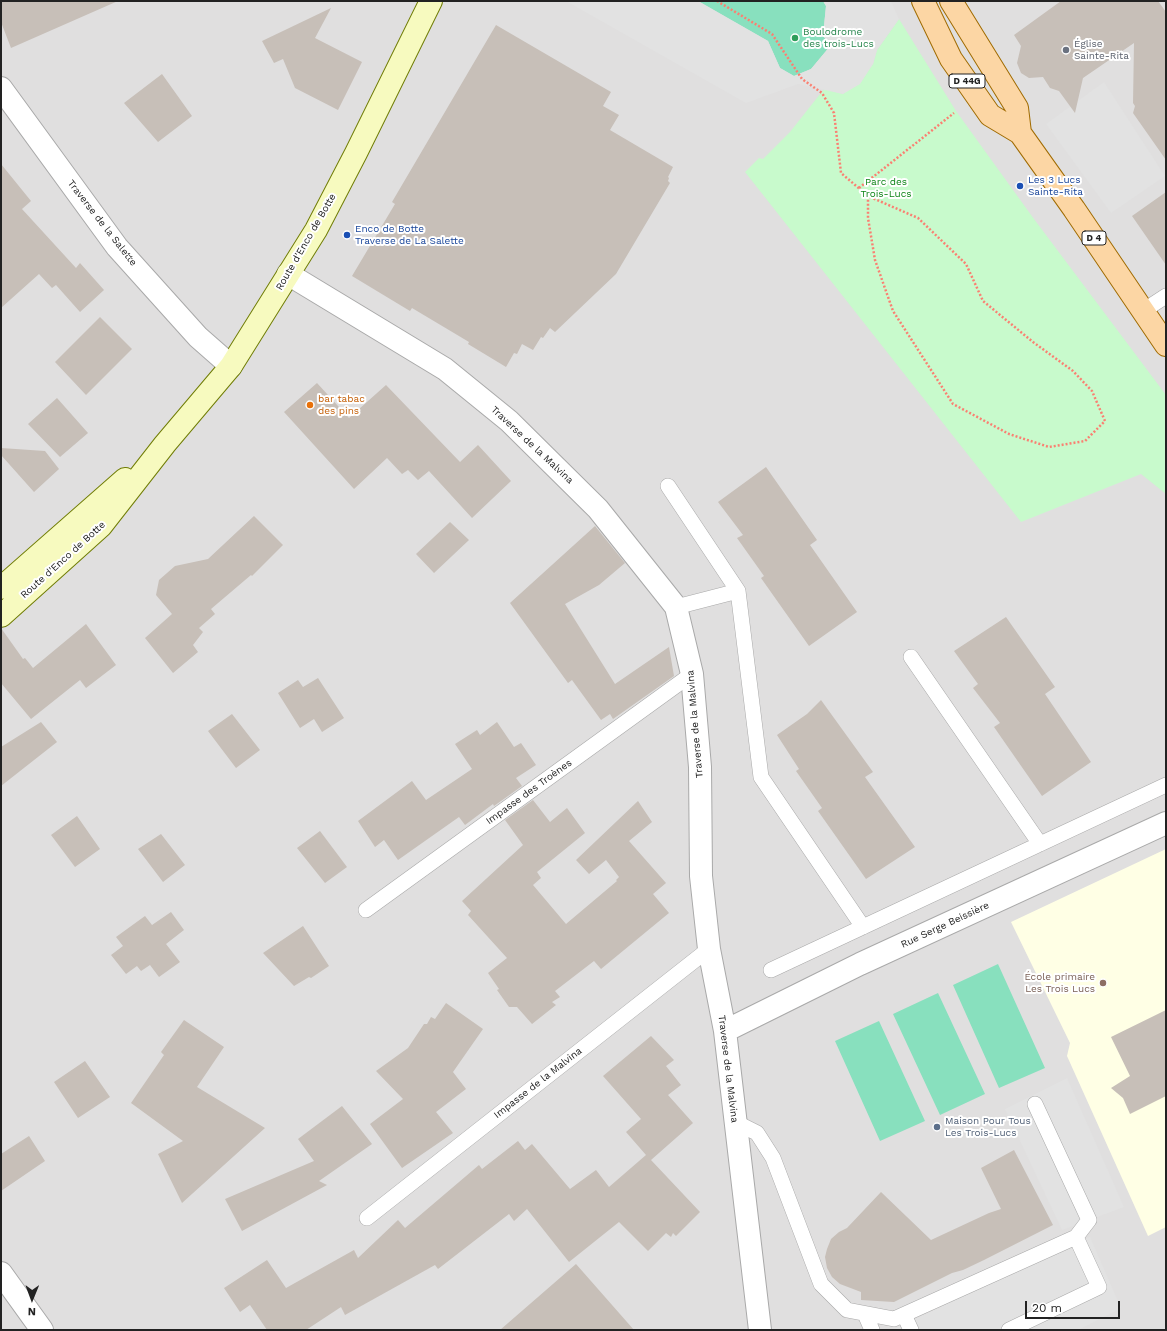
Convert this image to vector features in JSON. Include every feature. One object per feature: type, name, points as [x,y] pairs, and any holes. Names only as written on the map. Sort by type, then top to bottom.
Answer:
[{"type":"main road","name":"Route d'Enco de Botte","points":[[1,616],[102,526],[165,444],[231,366],[316,230],[353,160],[431,1]]},
{"type":"main road","points":[[951,1],[1018,108],[1020,133]]},
{"type":"main road","points":[[968,1],[978,43]]},
{"type":"main road","name":"D 44G","points":[[924,6],[951,59],[990,115],[1020,133]]},
{"type":"main road","name":"D 44G","points":[[951,59],[978,43]]},
{"type":"main road","name":"D 4","points":[[1020,133],[1074,209],[1143,311],[1162,333]]},
{"type":"main road","name":"Route d'Enco de Botte","points":[[1,588],[165,444]]},
{"type":"street","name":"Traverse de la Salette","points":[[1,88],[118,247],[198,337],[231,366]]},
{"type":"street","name":"Traverse de la Malvina","points":[[288,274],[445,369],[509,421],[598,509],[676,607],[692,674],[700,767],[701,876],[709,949],[725,1031],[760,1330]]},
{"type":"street","name":"Rue Serge Beissière","points":[[725,1031],[860,964],[1166,824]]},
{"type":"street","points":[[1,1273],[42,1330]]},
{"type":"lane","points":[[1143,311],[1166,296]]},
{"type":"lane","points":[[668,486],[738,591],[761,777],[862,927]]},
{"type":"lane","points":[[676,607],[738,591]]},
{"type":"lane","points":[[911,657],[1040,844]]},
{"type":"lane","name":"Impasse des Troènes","points":[[366,910],[692,674]]},
{"type":"lane","points":[[771,970],[1166,785]]},
{"type":"lane","name":"Impasse de la Malvina","points":[[367,1218],[709,949]]},
{"type":"lane","points":[[735,1122],[757,1133],[773,1158],[820,1284],[847,1310],[894,1319],[1076,1237],[1089,1220],[1035,1104]]},
{"type":"lane","points":[[1009,1330],[1099,1287],[1076,1237]]},
{"type":"lane","points":[[865,1314],[872,1330]]},
{"type":"lane","points":[[904,1315],[911,1330]]},
{"type":"path","points":[[717,1],[772,34],[802,79],[822,93],[834,113],[841,174],[868,196],[918,218],[966,264],[983,301],[1033,342],[1073,371],[1092,391],[1105,421],[1085,442],[1049,447],[1009,434],[953,404],[893,311],[875,260],[868,218],[868,196]]},
{"type":"path","points":[[859,188],[956,111],[990,115]]},
{"type":"shaded area","points":[[1,1],[1166,1],[1166,1330],[1,1330]]},
{"type":"shaded area","points":[[566,1],[698,1],[768,41],[780,68],[794,76],[811,69],[831,45],[823,36],[826,6],[823,1],[891,1],[899,19],[877,50],[873,64],[860,84],[843,94],[798,84],[746,103]]},
{"type":"shaded area","points":[[1104,82],[1165,176],[1111,213],[1046,124]]},
{"type":"shaded area","name":"École primaire Les Trois Lucs","points":[[1166,849],[1166,1227],[1148,1236],[1067,1056],[1070,1043],[1011,922]]},
{"type":"shaded area","points":[[1067,1078],[1124,1207],[1062,1230],[1005,1109]]},
{"type":"shaded area","points":[[1090,1237],[1121,1308],[1078,1330],[894,1329]]},
{"type":"green space","name":"Boulodrome des trois-Lucs","points":[[698,1],[823,1],[826,6],[823,36],[831,45],[811,69],[794,76],[780,68],[768,41]]},
{"type":"green space","name":"Parc des Trois-Lucs","points":[[899,19],[956,111],[1034,219],[1166,395],[1166,494],[1141,474],[1021,522],[745,172],[759,158],[763,159],[790,132],[824,89],[843,94],[873,64],[877,50]]},
{"type":"green space","points":[[998,964],[1045,1068],[999,1088],[953,985]]},
{"type":"green space","points":[[938,993],[985,1094],[940,1115],[893,1014]]},
{"type":"green space","points":[[879,1021],[925,1121],[880,1141],[835,1041]]},
{"type":"building","points":[[1,1],[118,1],[11,48],[1,22]]},
{"type":"building","name":"Église Sainte-Rita","points":[[1061,1],[1158,1],[1166,12],[1166,160],[1133,113],[1135,106],[1133,103],[1134,43],[1083,78],[1075,113],[1059,91],[1050,88],[1043,77],[1029,78],[1021,73],[1017,63],[1021,46],[1014,35]]},
{"type":"building","points":[[331,8],[315,38],[362,62],[338,110],[295,88],[283,59],[274,63],[262,41]]},
{"type":"building","points":[[496,25],[611,92],[603,106],[619,115],[610,130],[673,167],[668,177],[668,181],[670,183],[616,274],[555,332],[550,328],[543,338],[541,337],[533,350],[522,344],[517,354],[514,353],[506,367],[468,344],[469,342],[412,308],[410,311],[352,276],[395,204],[392,202]]},
{"type":"building","points":[[162,74],[192,116],[158,142],[124,103]]},
{"type":"building","points":[[1,164],[31,201],[22,209],[76,268],[80,263],[104,290],[80,312],[56,285],[52,288],[39,274],[1,308]]},
{"type":"building","points":[[1166,192],[1166,265],[1132,216]]},
{"type":"building","points":[[100,317],[132,349],[86,395],[55,362]]},
{"type":"building","points":[[317,383],[349,418],[386,385],[460,462],[478,445],[511,481],[472,518],[429,471],[418,480],[408,470],[402,474],[387,458],[354,489],[284,412]]},
{"type":"building","points":[[57,398],[88,433],[60,457],[28,424]]},
{"type":"building","points":[[1,448],[45,451],[59,469],[34,492],[1,455]]},
{"type":"building","points":[[766,467],[817,540],[810,545],[857,612],[809,646],[761,578],[764,576],[737,538],[743,535],[718,502]]},
{"type":"building","points":[[254,516],[283,545],[252,576],[251,575],[211,609],[215,614],[199,628],[203,632],[193,645],[198,652],[173,673],[145,638],[172,614],[156,595],[159,580],[175,566],[208,559]]},
{"type":"building","points":[[450,522],[469,540],[434,573],[416,554]]},
{"type":"building","points":[[595,526],[625,563],[599,585],[565,604],[615,684],[669,647],[674,676],[613,719],[610,714],[601,720],[572,680],[568,683],[510,603]]},
{"type":"building","points":[[1006,617],[1055,687],[1045,694],[1091,762],[1042,796],[994,727],[1000,723],[973,688],[978,684],[954,651]]},
{"type":"building","points":[[86,624],[116,665],[86,688],[80,680],[31,719],[1,683],[1,628],[23,659],[25,658],[33,668]]},
{"type":"building","points":[[318,678],[344,718],[322,732],[314,719],[300,728],[278,693],[298,680],[303,687]]},
{"type":"building","points":[[821,700],[873,772],[865,777],[915,847],[866,879],[818,811],[822,808],[796,771],[799,769],[777,735],[807,714]]},
{"type":"building","points":[[232,714],[260,750],[236,768],[208,731]]},
{"type":"building","points":[[41,722],[57,742],[1,786],[1,747]]},
{"type":"building","points":[[497,722],[514,747],[521,743],[536,765],[516,778],[522,786],[494,806],[493,804],[465,825],[459,817],[398,860],[384,840],[375,847],[358,821],[412,781],[426,800],[472,769],[455,744],[477,730],[480,735]]},
{"type":"building","points":[[533,800],[550,822],[567,808],[585,833],[537,872],[541,878],[533,885],[566,924],[617,881],[616,880],[619,877],[606,860],[589,874],[576,860],[638,801],[652,822],[629,841],[666,883],[653,894],[669,913],[601,969],[594,961],[555,991],[560,997],[552,1002],[556,1005],[532,1024],[517,1007],[509,1007],[497,990],[499,989],[488,973],[507,958],[468,915],[471,911],[462,901],[523,845],[505,820]]},
{"type":"building","points":[[77,816],[100,849],[75,867],[51,835]]},
{"type":"building","points":[[320,831],[347,867],[325,883],[297,848]]},
{"type":"building","points":[[161,834],[185,865],[163,882],[138,849]]},
{"type":"building","points":[[171,912],[184,930],[166,944],[180,962],[159,977],[150,965],[141,971],[137,966],[126,974],[111,955],[123,946],[116,937],[145,916],[152,925]]},
{"type":"building","points":[[303,926],[329,966],[311,978],[309,977],[294,986],[263,953]]},
{"type":"building","points":[[446,1003],[483,1029],[453,1072],[466,1089],[436,1112],[453,1133],[402,1168],[370,1124],[403,1099],[376,1071],[408,1048],[424,1024],[427,1024],[431,1017],[435,1019]]},
{"type":"building","points":[[1166,1010],[1166,1096],[1130,1114],[1123,1098],[1111,1088],[1130,1076],[1111,1037]]},
{"type":"building","points":[[184,1020],[224,1047],[197,1087],[265,1128],[182,1203],[158,1154],[183,1141],[131,1103],[164,1055],[161,1052]]},
{"type":"building","points":[[651,1036],[674,1060],[666,1066],[681,1085],[668,1095],[693,1123],[651,1160],[700,1212],[676,1236],[673,1233],[671,1237],[666,1233],[648,1251],[619,1222],[569,1262],[527,1209],[514,1221],[509,1214],[438,1269],[435,1265],[345,1315],[341,1307],[306,1330],[267,1330],[250,1305],[240,1312],[224,1288],[267,1260],[286,1288],[354,1250],[358,1258],[398,1220],[405,1228],[479,1165],[482,1169],[518,1141],[525,1150],[532,1144],[570,1189],[596,1170],[609,1187],[646,1155],[626,1132],[641,1119],[603,1076]]},
{"type":"building","points":[[85,1061],[110,1097],[78,1118],[54,1082]]},
{"type":"building","points":[[342,1106],[372,1144],[319,1181],[327,1185],[242,1231],[225,1199],[314,1161],[298,1139]]},
{"type":"building","points":[[29,1136],[45,1161],[1,1191],[1,1154]]},
{"type":"building","points":[[1014,1150],[1053,1225],[984,1260],[963,1270],[952,1273],[894,1302],[861,1300],[861,1292],[840,1284],[832,1277],[827,1268],[825,1257],[831,1239],[839,1232],[847,1228],[881,1192],[931,1240],[989,1213],[1001,1209],[981,1168]]},
{"type":"building","points":[[576,1264],[634,1330],[500,1330]]},
{"type":"place","name":"Boulodrome des trois-Lucs","points":[[795,38]]},
{"type":"place","name":"Église Sainte-Rita","points":[[1066,50]]},
{"type":"place","name":"Les 3 Lucs Sainte-Rita","points":[[1020,186]]},
{"type":"place","name":"Enco de Botte Traverse de La Salette","points":[[347,235]]},
{"type":"place","name":"bar tabac des pins","points":[[310,405]]},
{"type":"place","name":"École primaire Les Trois Lucs","points":[[1103,983]]},
{"type":"place","name":"Maison Pour Tous Les Trois-Lucs","points":[[937,1127]]}]
